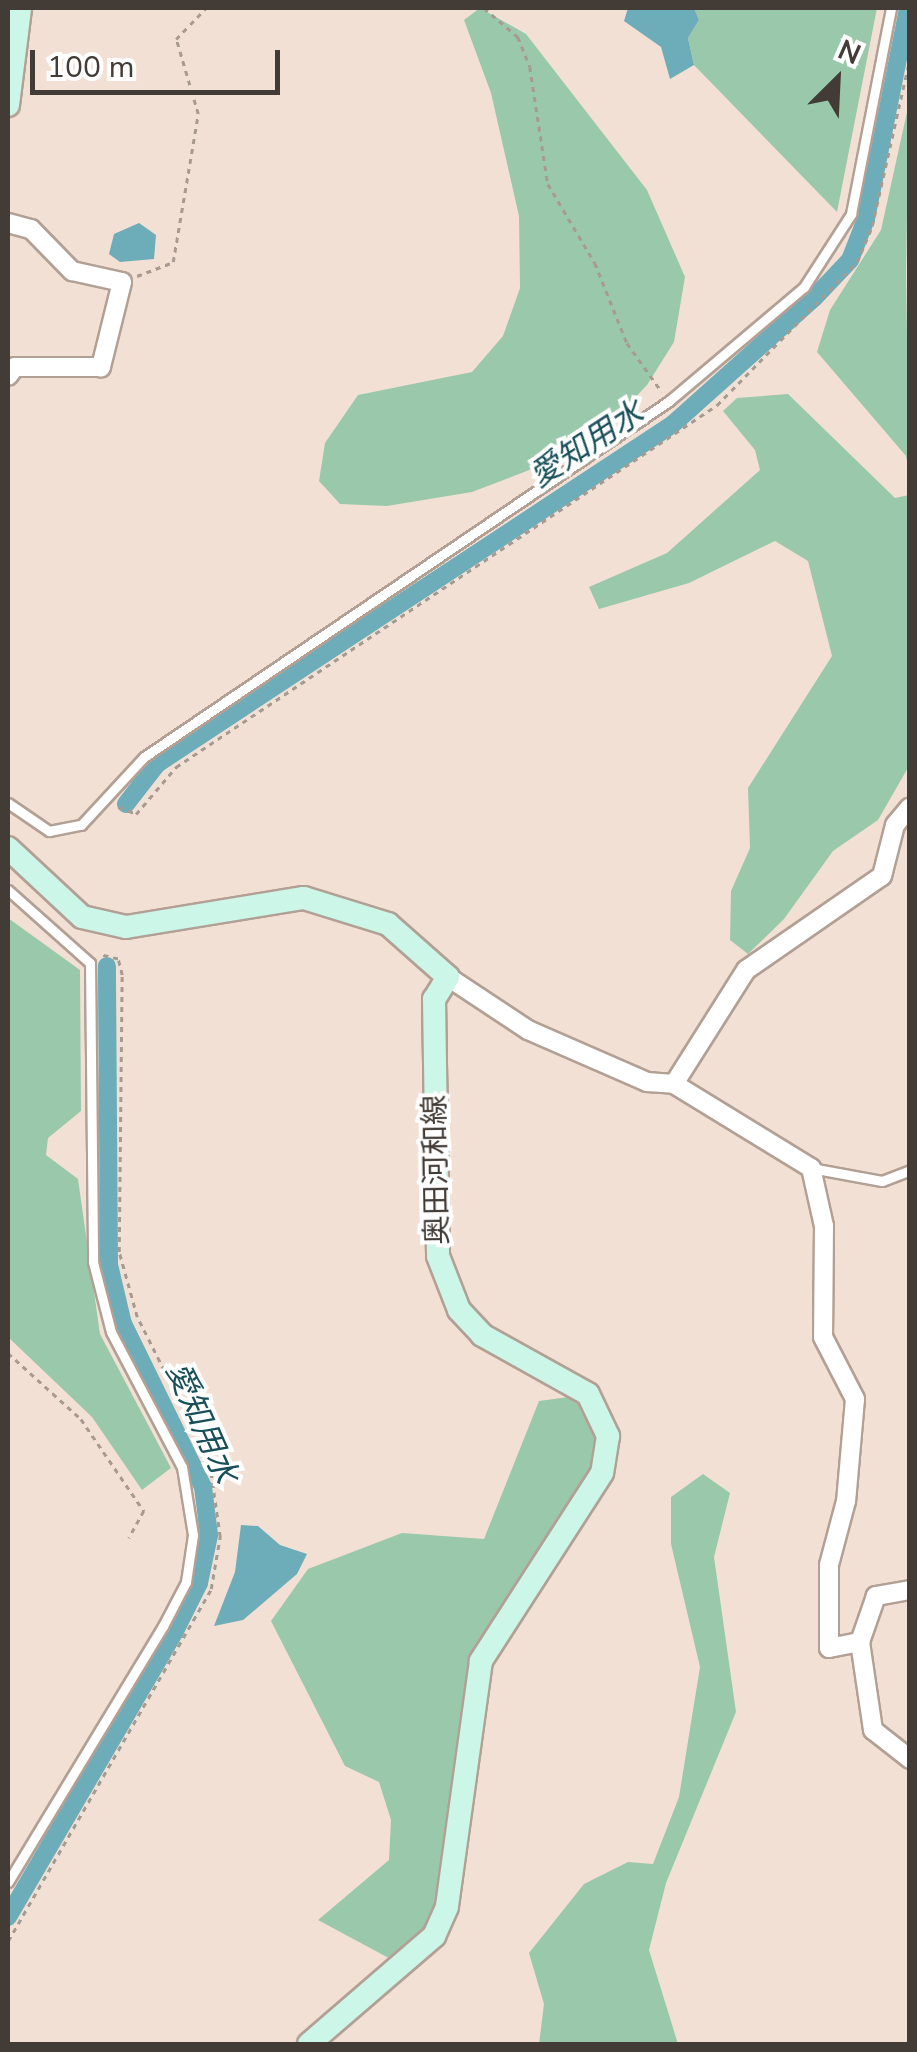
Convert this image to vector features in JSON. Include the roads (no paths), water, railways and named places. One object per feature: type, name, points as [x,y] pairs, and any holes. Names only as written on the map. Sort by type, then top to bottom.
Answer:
[{"type":"main road","points":[[8,105],[20,8]]},
{"type":"main road","points":[[8,848],[82,917],[126,927],[304,898],[388,924],[448,977]]},
{"type":"main road","name":"奥田河和線","points":[[309,2044],[434,1936],[447,1906],[481,1661],[602,1472],[608,1436],[588,1394],[482,1335],[459,1310],[438,1256],[434,998],[448,977]]},
{"type":"street","points":[[8,223],[31,229],[72,271],[122,282],[101,367],[15,367],[8,376]]},
{"type":"street","points":[[674,1084],[746,970],[882,876],[894,824],[910,807]]},
{"type":"street","points":[[448,977],[528,1030],[647,1082],[674,1084],[811,1168],[824,1226],[823,1336],[855,1399],[846,1501],[829,1565],[829,1648],[860,1642]]},
{"type":"street","points":[[910,1590],[876,1596],[860,1642],[873,1730],[910,1759]]},
{"type":"lane","points":[[8,803],[48,831],[82,825],[144,757],[669,401],[804,286],[833,251],[851,214],[890,8]]},
{"type":"lane","points":[[8,890],[90,964],[93,1262],[111,1332],[182,1467],[193,1535],[186,1582],[163,1626],[8,1882]]},
{"type":"lane","points":[[811,1168],[882,1181],[910,1170]]},
{"type":"water","points":[[628,8],[694,8],[699,20],[688,38],[694,65],[670,79],[661,47],[624,21]]},
{"type":"water","points":[[139,223],[156,235],[154,259],[120,262],[109,254],[114,234]]},
{"type":"water","points":[[241,1525],[258,1526],[280,1545],[307,1554],[297,1574],[243,1620],[214,1626],[235,1572]]},
{"type":"waterway","name":"愛知用水","points":[[126,804],[157,764],[673,424],[814,298],[850,260],[866,219],[908,8]]},
{"type":"waterway","name":"愛知用水","points":[[8,1917],[175,1631],[199,1583],[209,1535],[203,1487],[123,1324],[109,1265],[107,966]]}]
